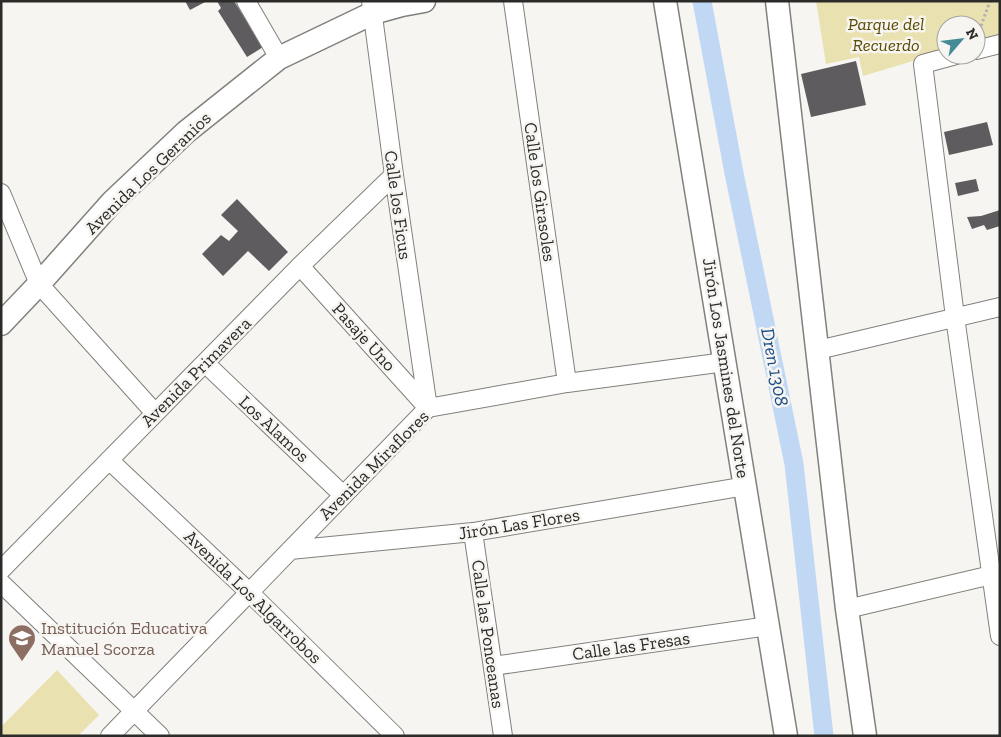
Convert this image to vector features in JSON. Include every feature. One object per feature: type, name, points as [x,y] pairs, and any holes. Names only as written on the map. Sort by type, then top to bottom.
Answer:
[{"type":"street","points":[[246,1],[279,58]]},
{"type":"street","name":"Avenida Los Geranios","points":[[1,324],[112,202],[186,132],[279,58],[372,7],[424,1]]},
{"type":"street","name":"Calle los Girasoles","points":[[512,1],[567,383]]},
{"type":"street","name":"Jirón Los Jasmines del Norte","points":[[665,1],[786,736]]},
{"type":"street","points":[[777,1],[847,609],[865,736]]},
{"type":"street","name":"Calle los Ficus","points":[[372,7],[428,408]]},
{"type":"street","points":[[986,48],[1000,44]]},
{"type":"street","points":[[936,60],[923,64],[955,317],[996,574],[1000,636]]},
{"type":"street","name":"Avenida Primavera","points":[[1,570],[300,266],[394,175]]},
{"type":"street","points":[[1,194],[39,284],[155,413]]},
{"type":"street","name":"Pasaje Uno","points":[[300,266],[428,408]]},
{"type":"street","points":[[818,350],[1000,307]]},
{"type":"street","name":"Avenida Miraflores","points":[[110,736],[428,408],[567,383],[725,362]]},
{"type":"street","name":"Los Alamos","points":[[204,363],[344,495]]},
{"type":"street","name":"Avenida Los Algarrobos","points":[[109,460],[249,592],[395,736]]},
{"type":"street","name":"Jirón Las Flores","points":[[290,550],[473,532],[746,486]]},
{"type":"street","name":"Calle las Ponceanas","points":[[473,532],[503,736]]},
{"type":"street","points":[[847,609],[996,574]]},
{"type":"street","points":[[1,583],[160,736]]},
{"type":"street","name":"Calle las Fresas","points":[[493,666],[768,626]]},
{"type":"path","points":[[985,15],[990,1]]},
{"type":"green space","name":"Parque del Recuerdo","points":[[816,1],[1000,1],[1000,35],[986,39],[986,15],[936,15],[936,54],[863,76],[859,57],[826,64]]},
{"type":"green space","points":[[57,670],[99,715],[78,736],[1,736],[1,727]]},
{"type":"building","points":[[185,1],[207,1],[190,10]]},
{"type":"building","points":[[217,1],[234,1],[263,47],[247,57],[218,11],[221,8]]},
{"type":"building","points":[[856,61],[866,105],[811,117],[801,74]]},
{"type":"building","points":[[987,122],[993,145],[949,155],[944,132]]},
{"type":"building","points":[[976,179],[979,191],[958,196],[955,183]]},
{"type":"building","points":[[237,199],[288,252],[269,271],[248,251],[223,276],[202,254],[221,235],[229,241],[238,231],[221,215]]},
{"type":"building","points":[[1000,210],[1000,226],[987,230],[984,225],[972,229],[967,217],[981,216]]},
{"type":"waterway","name":"Dren 1308","points":[[702,1],[734,173],[794,464],[824,736]]},
{"type":"place","name":"Institución Educativa Manuel Scorza","points":[[22,662]]}]
